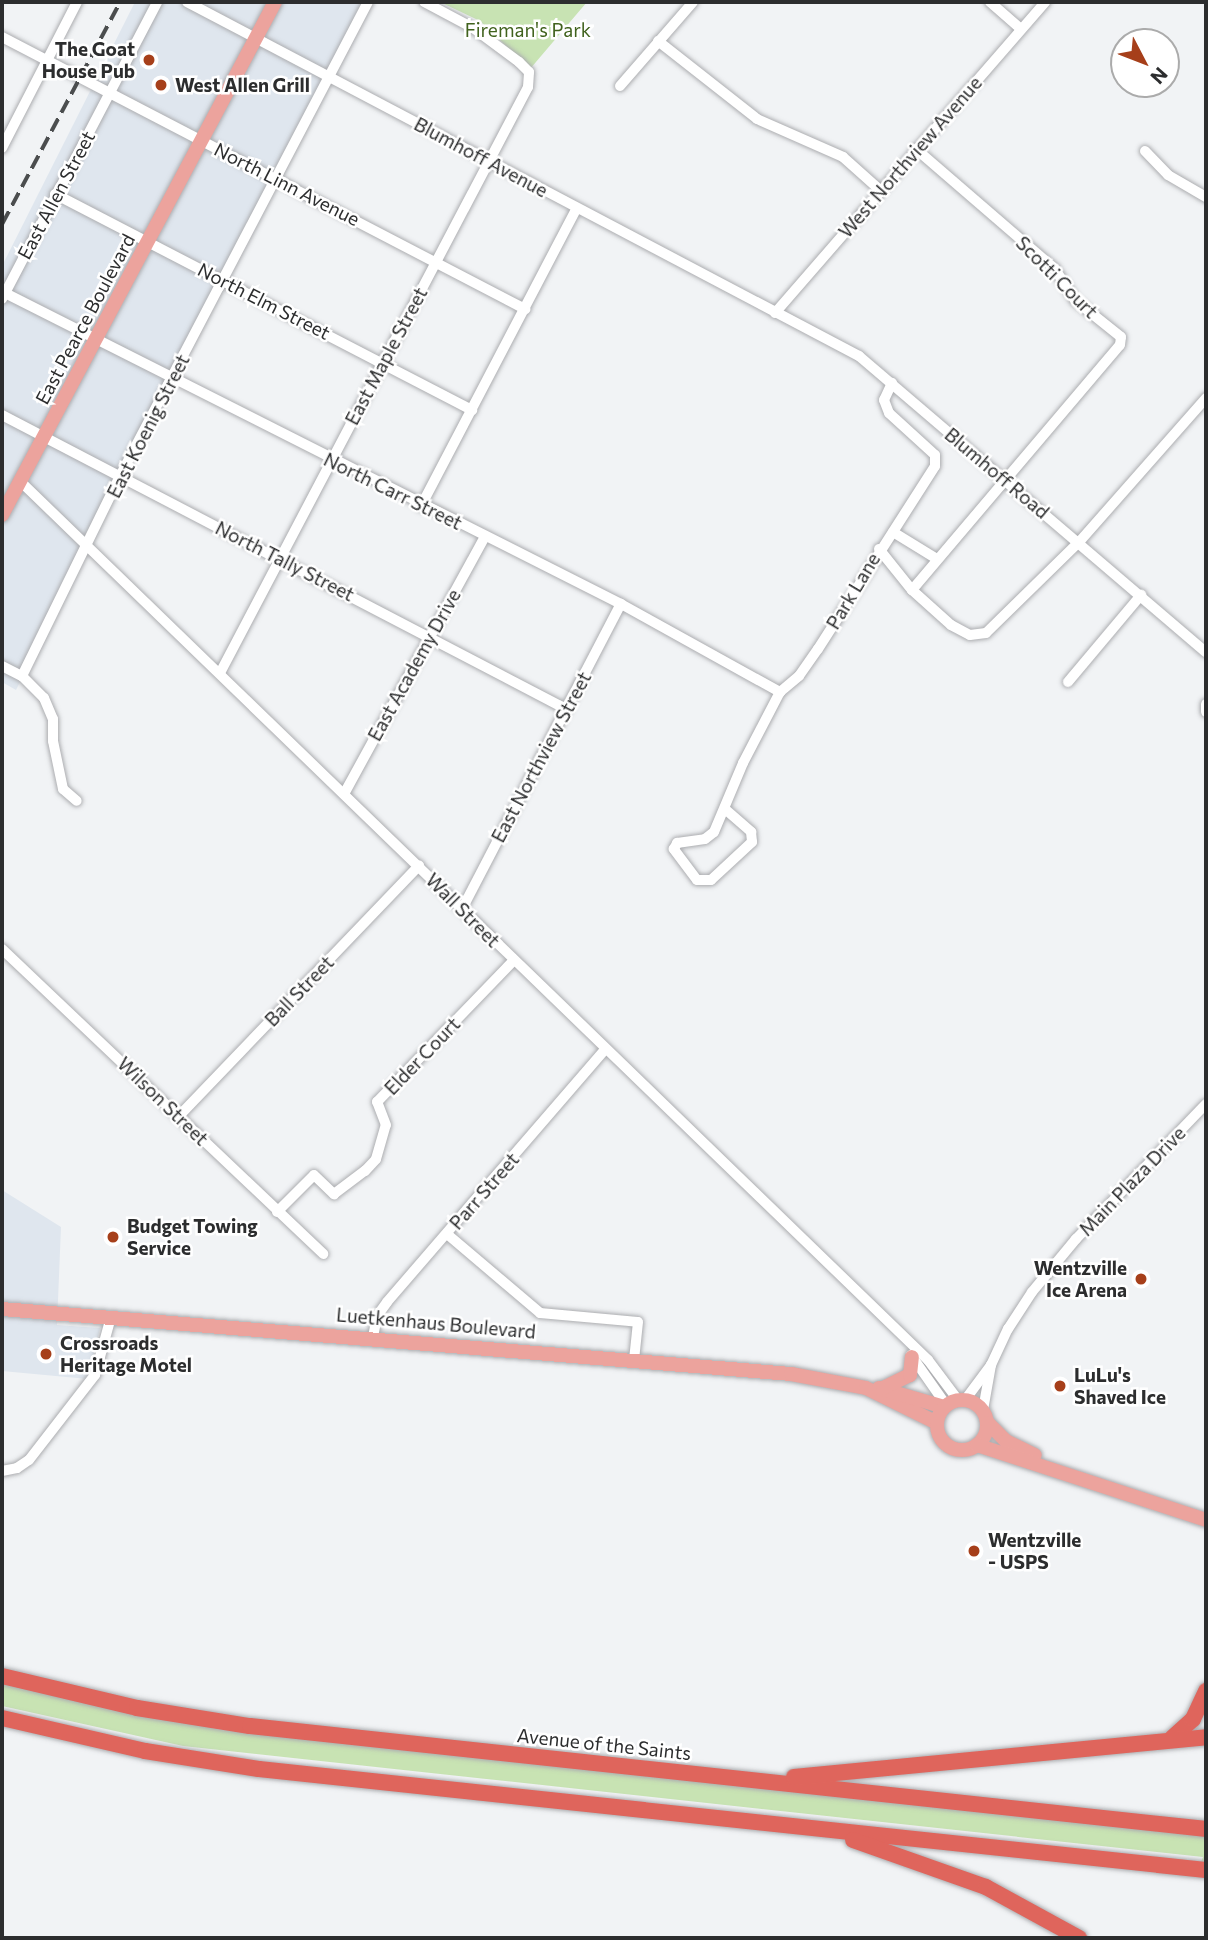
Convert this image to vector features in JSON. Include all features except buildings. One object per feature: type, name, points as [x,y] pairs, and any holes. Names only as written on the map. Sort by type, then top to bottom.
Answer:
[{"type":"highway","name":"Avenue of the Saints","points":[[2,1676],[136,1708],[250,1726],[1206,1829]]},
{"type":"highway","points":[[1172,1738],[1193,1719],[1206,1691]]},
{"type":"highway","points":[[2,1718],[134,1749],[259,1769],[1206,1870]]},
{"type":"highway","points":[[747,1780],[886,1771],[1172,1738],[1206,1737]]},
{"type":"highway","points":[[817,1829],[974,1882],[1079,1938]]},
{"type":"main road","name":"East Pearce Boulevard","points":[[2,515],[275,2]]},
{"type":"main road","name":"Luetkenhaus Boulevard","points":[[2,1309],[373,1337],[791,1374],[866,1388],[883,1388],[953,1403]]},
{"type":"main road","points":[[883,1388],[910,1375],[912,1357]]},
{"type":"main road","name":"Luetkenhaus Boulevard","points":[[866,1388],[937,1423]]},
{"type":"main road","points":[[1114,1488],[1006,1441],[985,1417],[953,1403],[937,1423],[946,1444],[956,1449],[977,1445],[1206,1520]]},
{"type":"main road","points":[[977,1445],[985,1417]]},
{"type":"street","points":[[2,148],[77,2]]},
{"type":"street","name":"East Allen Street","points":[[3,296],[157,2]]},
{"type":"street","name":"Blumhoff Avenue","points":[[187,2],[775,313]]},
{"type":"street","name":"East Koenig Street","points":[[22,676],[120,478],[369,2]]},
{"type":"street","name":"East Maple Street","points":[[220,673],[528,87],[529,72],[474,28],[424,2]]},
{"type":"street","points":[[620,86],[693,2]]},
{"type":"street","points":[[990,2],[1021,29]]},
{"type":"street","name":"West Northview Avenue","points":[[775,313],[1045,2]]},
{"type":"street","name":"North Linn Avenue","points":[[2,37],[276,177],[525,309]]},
{"type":"street","points":[[658,41],[757,118],[844,157],[881,191]]},
{"type":"street","name":"Scotti Court","points":[[916,149],[1055,269],[1075,300],[1121,337],[1120,345],[1003,479]]},
{"type":"street","points":[[1145,151],[1168,175],[1206,197]]},
{"type":"street","name":"North Elm Street","points":[[55,194],[472,410]]},
{"type":"street","points":[[421,506],[577,208]]},
{"type":"street","name":"North Carr Street","points":[[3,296],[96,339],[331,461],[621,604],[780,692]]},
{"type":"street","name":"Blumhoff Road","points":[[775,313],[859,356],[1205,648]]},
{"type":"street","name":"Park Lane","points":[[724,809],[751,832],[752,842],[710,880],[697,880],[674,849],[677,843],[705,839],[724,809],[780,692],[799,676],[818,649],[879,549],[935,466],[935,455],[889,413],[884,400],[892,383]]},
{"type":"street","points":[[879,549],[912,590],[960,632],[986,633],[1080,541],[1206,398]]},
{"type":"street","name":"North Tally Street","points":[[2,415],[120,478],[281,557],[566,709]]},
{"type":"street","points":[[912,590],[1003,479]]},
{"type":"street","name":"Wall Street","points":[[20,481],[904,1340],[928,1360],[953,1403]]},
{"type":"street","points":[[893,531],[937,559]]},
{"type":"street","name":"East Academy Drive","points":[[344,794],[485,536]]},
{"type":"street","points":[[1068,682],[1141,595]]},
{"type":"street","name":"East Northview Street","points":[[461,909],[621,604]]},
{"type":"street","points":[[2,666],[22,676],[44,698],[53,719],[63,789],[78,801]]},
{"type":"street","points":[[1206,704],[1206,712]]},
{"type":"street","name":"Ball Street","points":[[178,1116],[419,866]]},
{"type":"street","name":"Wilson Street","points":[[2,949],[323,1254]]},
{"type":"street","name":"Elder Court","points":[[276,1212],[314,1175],[334,1194],[365,1171],[376,1159],[386,1125],[377,1102],[514,960]]},
{"type":"street","name":"Parr Street","points":[[373,1337],[377,1316],[605,1049]]},
{"type":"street","name":"Main Plaza Drive","points":[[953,1403],[991,1366],[1031,1292],[1076,1238],[1206,1104]]},
{"type":"street","points":[[447,1234],[540,1313],[638,1322],[634,1359]]},
{"type":"street","points":[[2,1471],[17,1468],[29,1460],[94,1376],[111,1317]]},
{"type":"street","name":"Wall Street","points":[[904,1340],[912,1357],[953,1403]]},
{"type":"street","name":"Main Plaza Drive","points":[[985,1417],[991,1366]]},
{"type":"shaded area","points":[[135,2],[363,2],[16,690],[2,682],[2,266]]},
{"type":"shaded area","points":[[2,1190],[61,1227],[57,1325],[100,1328],[88,1379],[2,1371]]},
{"type":"green space","name":"Fireman's Park","points":[[440,2],[587,2],[530,69],[480,21]]},
{"type":"green space","points":[[2,1683],[221,1730],[1206,1836],[1206,1863],[1201,1862],[1203,1857],[183,1746],[2,1706]]},
{"type":"railway","points":[[2,224],[120,2]]},
{"type":"place","name":"The Goat House Pub","points":[[149,60]]},
{"type":"place","name":"West Allen Grill","points":[[161,85]]},
{"type":"place","name":"Budget Towing Service","points":[[113,1237]]},
{"type":"place","name":"Wentzville Ice Arena","points":[[1141,1279]]},
{"type":"place","name":"Crossroads Heritage Motel","points":[[46,1354]]},
{"type":"place","name":"LuLu's Shaved Ice","points":[[1060,1386]]},
{"type":"place","name":"Wentzville - USPS","points":[[974,1551]]}]
